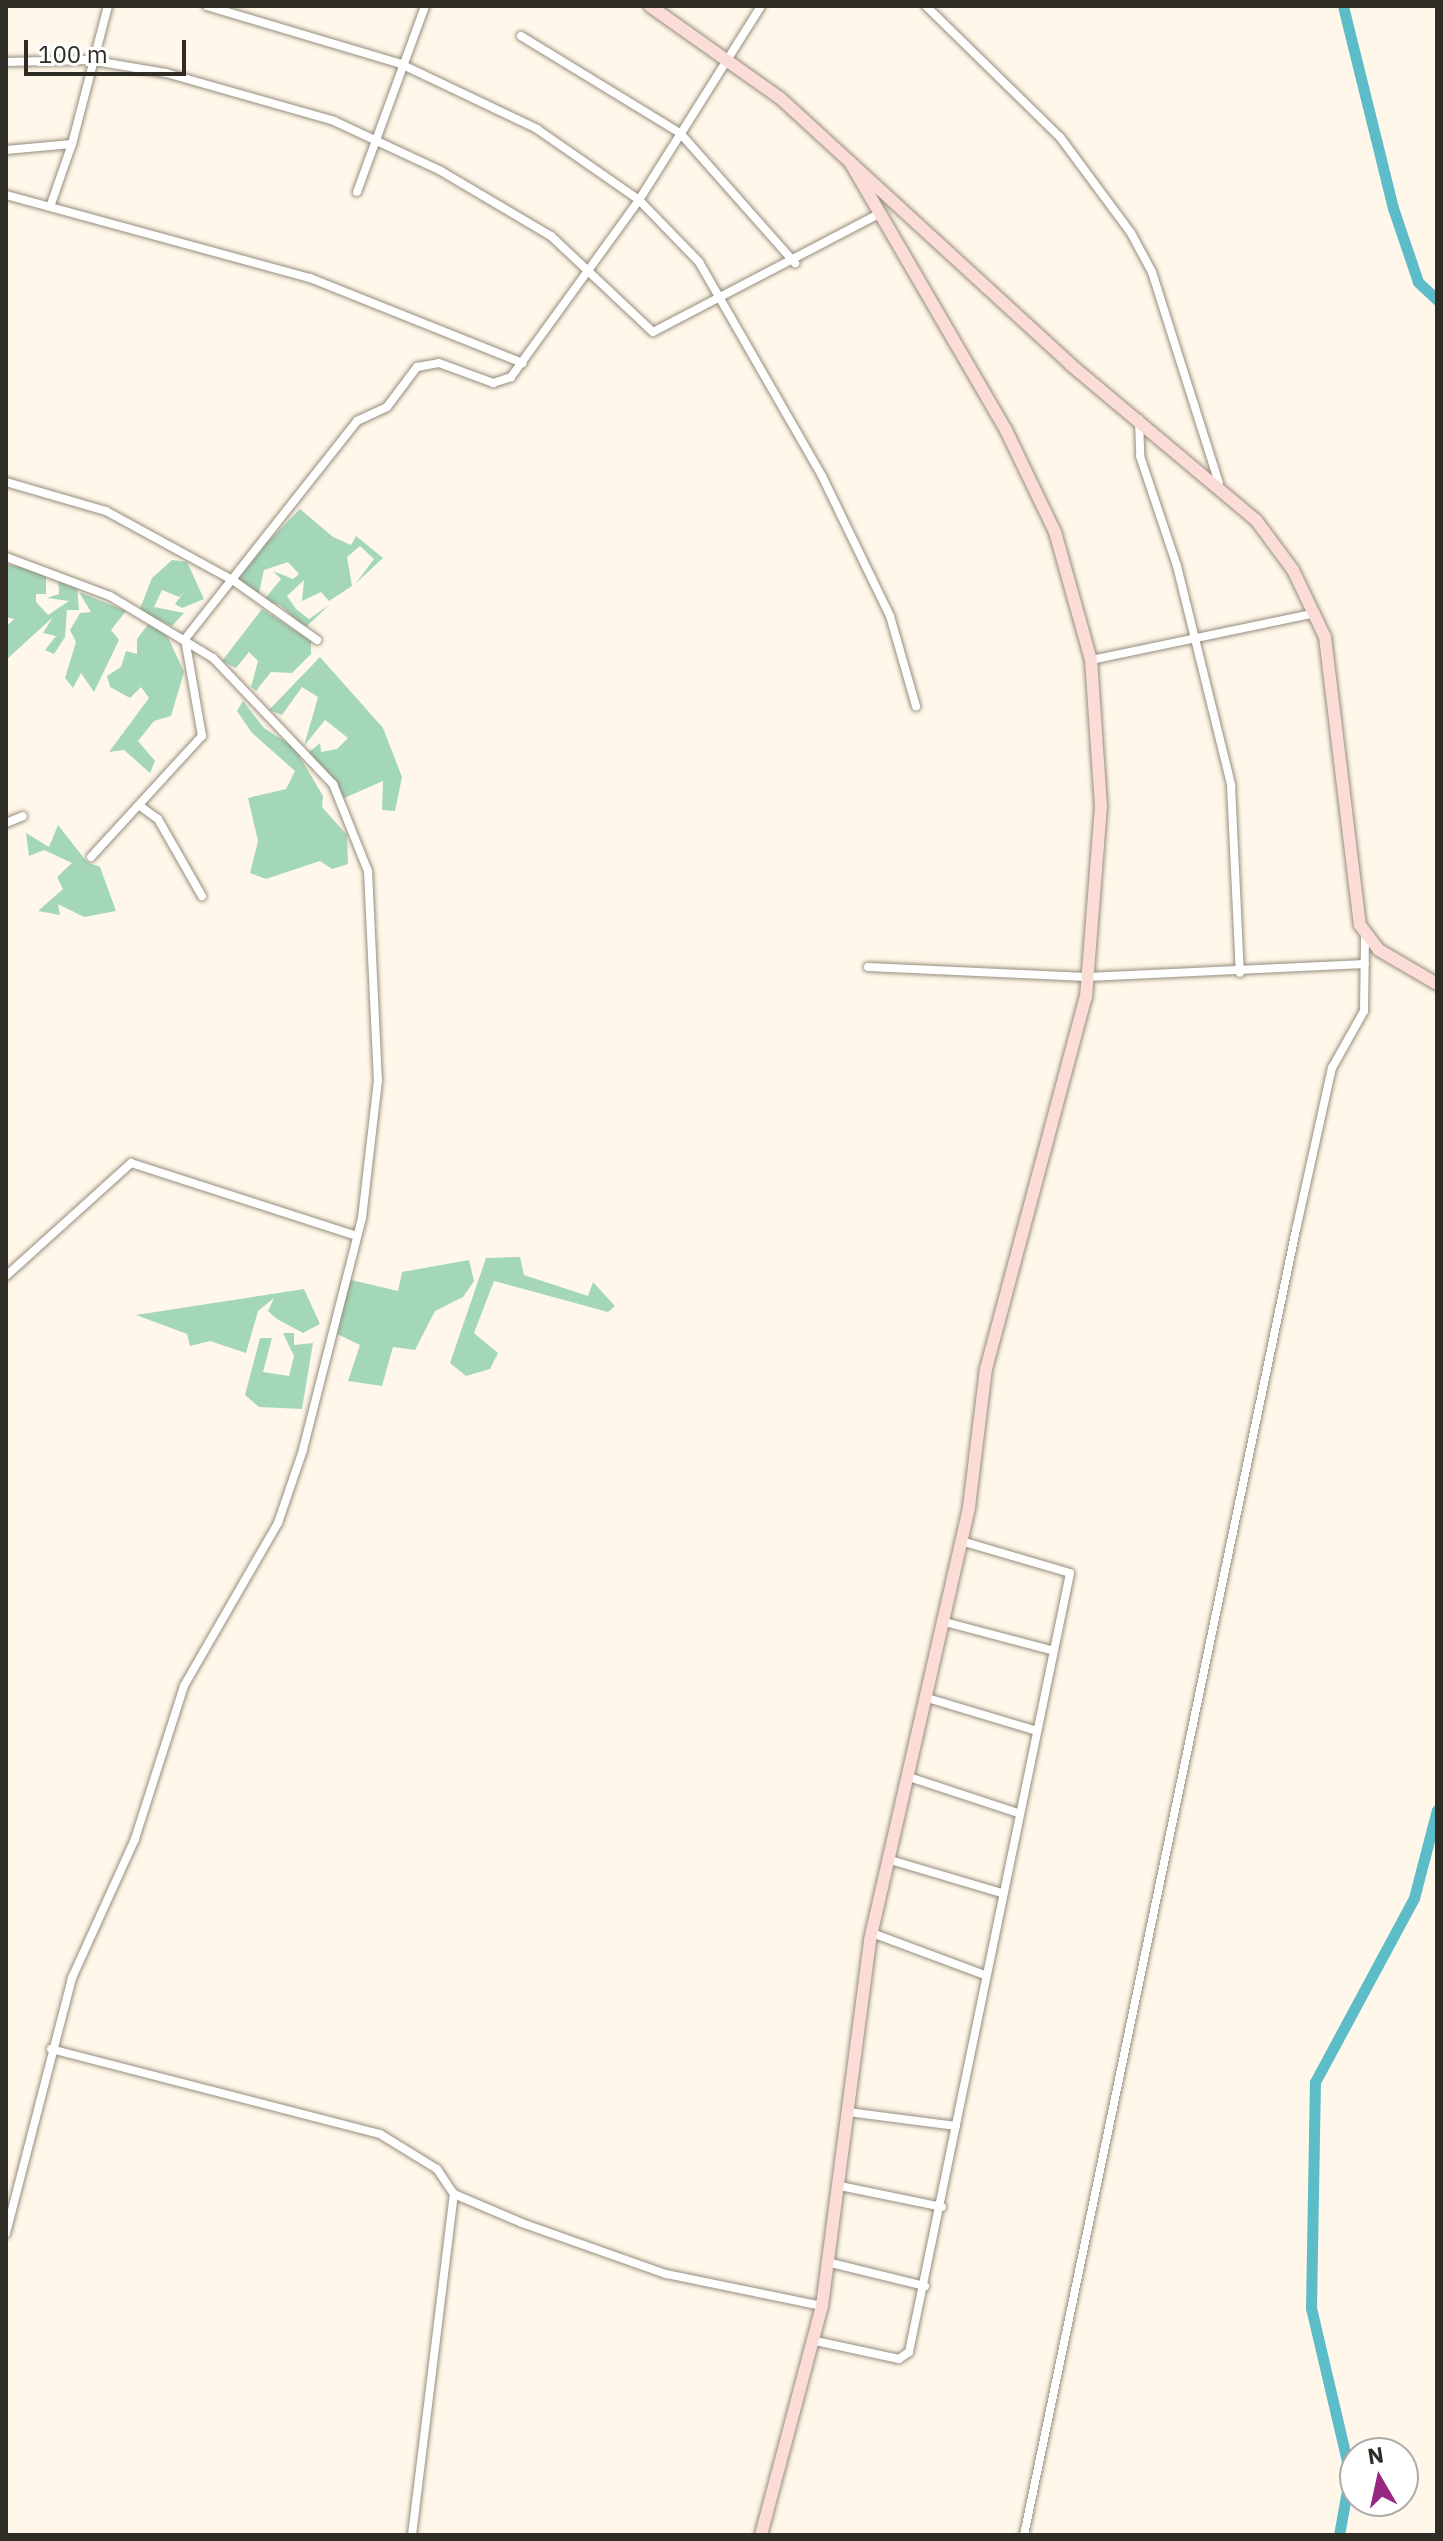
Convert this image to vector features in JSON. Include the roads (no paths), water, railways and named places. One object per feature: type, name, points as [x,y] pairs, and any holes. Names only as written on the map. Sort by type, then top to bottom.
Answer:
[{"type":"main road","points":[[650,6],[730,56],[1071,365],[1219,483],[1256,520],[1315,613],[1330,658],[1348,845],[1365,936],[1437,984]]},
{"type":"main road","points":[[761,2535],[810,2339],[822,2306],[872,1933],[923,1697],[961,1541],[986,1369],[1087,977],[1101,806],[1091,660],[1031,475],[850,162]]},
{"type":"street","points":[[50,207],[72,144],[89,60],[108,6]]},
{"type":"street","points":[[207,6],[401,64],[537,129],[639,200],[699,262],[822,476],[890,616],[916,706]]},
{"type":"street","points":[[357,192],[377,147],[401,64],[425,6]]},
{"type":"street","points":[[185,639],[234,581],[357,421],[387,407],[417,367],[439,363],[493,383],[523,363],[639,200],[761,6]]},
{"type":"street","points":[[926,6],[1030,103],[1131,233],[1152,272],[1219,483]]},
{"type":"street","points":[[521,36],[680,133],[795,263]]},
{"type":"street","points":[[6,62],[89,60],[279,102],[334,121],[377,147],[467,185],[591,266],[653,332],[795,263],[879,214]]},
{"type":"street","points":[[6,150],[72,144]]},
{"type":"street","points":[[6,195],[310,278],[523,363]]},
{"type":"street","points":[[1139,418],[1140,456],[1195,636],[1231,785],[1240,973]]},
{"type":"street","points":[[6,482],[106,511],[234,581],[317,640]]},
{"type":"street","points":[[6,557],[68,576],[185,639],[240,680],[304,746],[333,784],[365,850],[378,1080],[357,1236],[278,1523],[184,1686],[158,1778],[72,1978],[51,2049],[6,2234]]},
{"type":"street","points":[[1091,660],[1315,613]]},
{"type":"street","points":[[91,857],[202,736],[185,639]]},
{"type":"street","points":[[140,806],[158,819],[202,896]]},
{"type":"street","points":[[6,823],[23,816]]},
{"type":"street","points":[[1024,2535],[1233,1513],[1332,1068],[1364,1011],[1365,936]]},
{"type":"street","points":[[868,967],[1087,977],[1240,973],[1365,964]]},
{"type":"street","points":[[6,1276],[131,1163],[357,1236]]},
{"type":"street","points":[[810,2339],[907,2357],[942,2207],[1034,1730],[1070,1573],[961,1541]]},
{"type":"street","points":[[941,1621],[1051,1650]]},
{"type":"street","points":[[923,1697],[1034,1730]]},
{"type":"street","points":[[906,1776],[1018,1813]]},
{"type":"street","points":[[887,1859],[1002,1893]]},
{"type":"street","points":[[872,1933],[985,1975]]},
{"type":"street","points":[[51,2049],[380,2134],[437,2169],[454,2194],[645,2268],[822,2306]]},
{"type":"street","points":[[848,2112],[956,2126]]},
{"type":"street","points":[[840,2186],[942,2207]]},
{"type":"street","points":[[412,2535],[454,2194]]},
{"type":"street","points":[[827,2262],[925,2286]]},
{"type":"waterway","points":[[1343,6],[1393,208],[1418,282],[1437,300]]},
{"type":"waterway","points":[[1339,2535],[1350,2474],[1311,2308],[1315,2082],[1414,1898],[1437,1810]]}]
